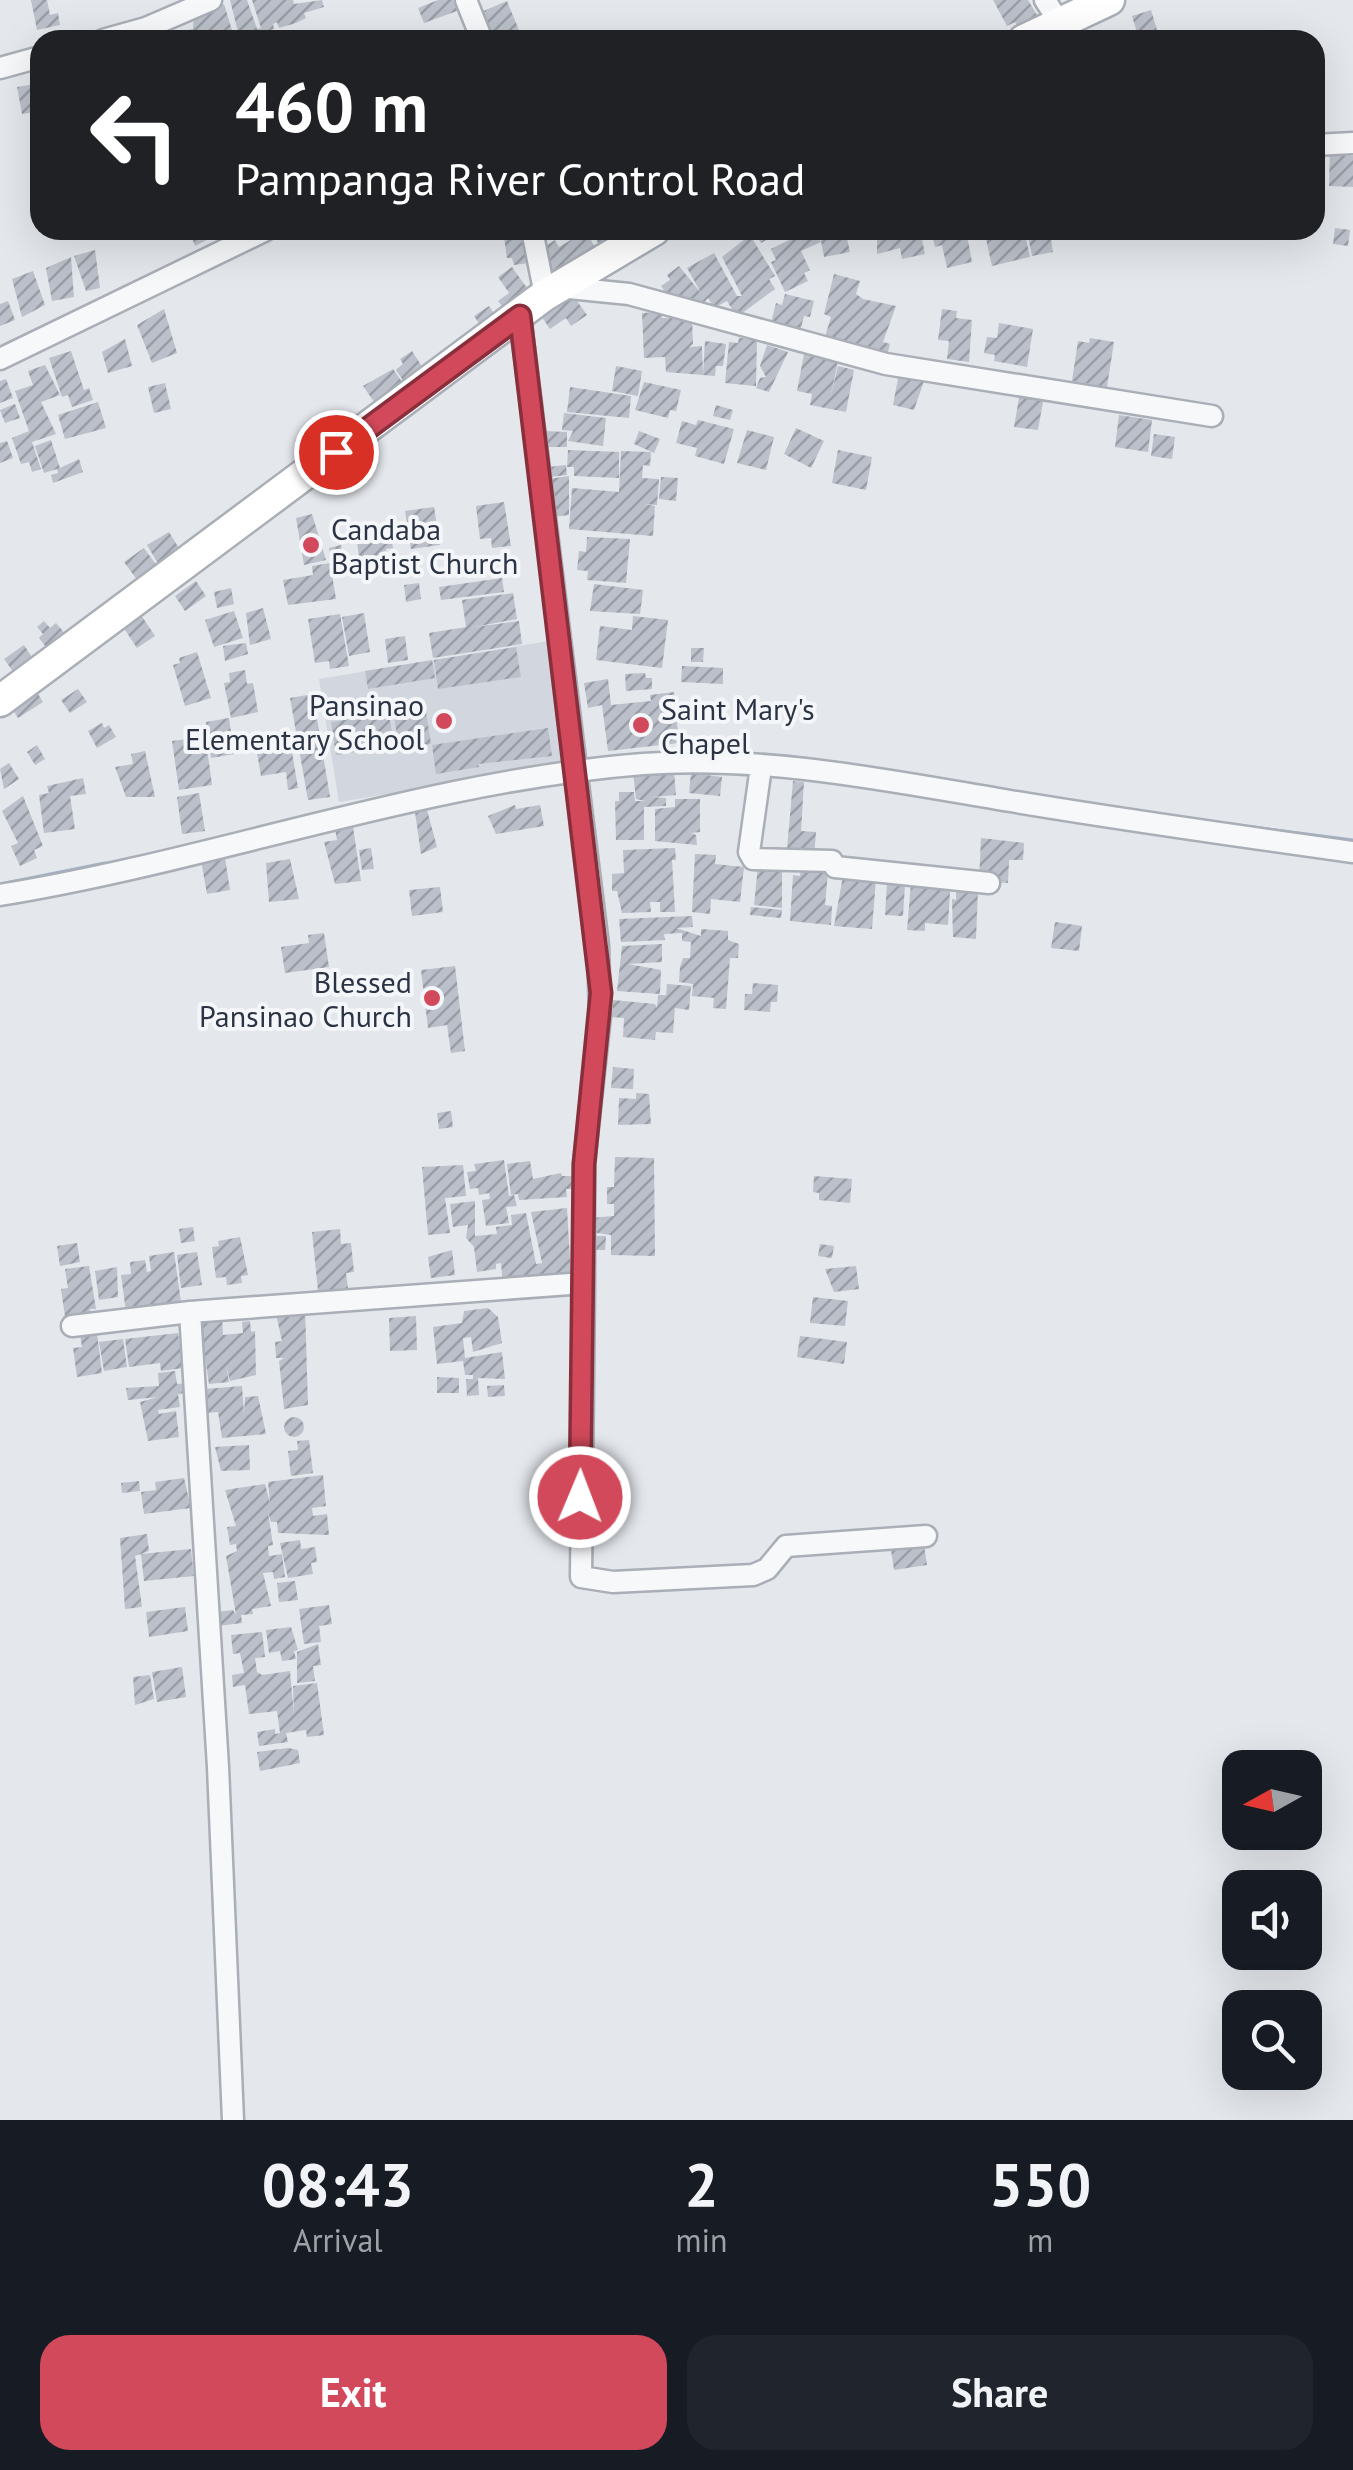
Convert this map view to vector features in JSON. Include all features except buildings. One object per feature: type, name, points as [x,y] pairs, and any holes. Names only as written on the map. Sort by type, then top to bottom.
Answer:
[{"type":"main road","points":[[1064,20],[1109,0]]},
{"type":"main road","points":[[0,701],[552,291],[637,240]]},
{"type":"street","points":[[139,30],[211,0]]},
{"type":"street","points":[[466,0],[478,30]]},
{"type":"street","points":[[0,68],[30,60]]},
{"type":"street","points":[[1325,144],[1353,143]]},
{"type":"street","points":[[0,359],[245,240]]},
{"type":"street","points":[[535,240],[552,291],[629,294],[886,364],[1212,416]]},
{"type":"street","points":[[520,316],[601,993],[584,1164],[582,1577],[613,1582],[754,1575],[767,1569],[786,1546],[926,1536]]},
{"type":"street","points":[[0,896],[392,808],[642,764],[760,767],[1353,852]]},
{"type":"street","points":[[760,767],[749,852],[753,859],[832,860],[835,867],[989,884]]},
{"type":"street","points":[[72,1326],[190,1312],[584,1283]]},
{"type":"street","points":[[190,1312],[218,1766],[234,2120]]},
{"type":"shaded area","name":"Pansinao Elementary School","points":[[549,641],[569,764],[339,802],[319,679]]},
{"type":"waterway","points":[[1237,826],[1353,841]]},
{"type":"waterway","points":[[0,885],[105,864]]},
{"type":"place","name":"Candaba Baptist Church","points":[[311,545]]},
{"type":"place","name":"Pansinao Elementary School","points":[[444,721]]},
{"type":"place","name":"Saint Mary's Chapel","points":[[641,725]]},
{"type":"place","name":"Blessed Pansinao Church","points":[[432,998]]},
{"type":"route","points":[[336,452],[520,316],[601,993],[582,1208],[580,1497]]}]
